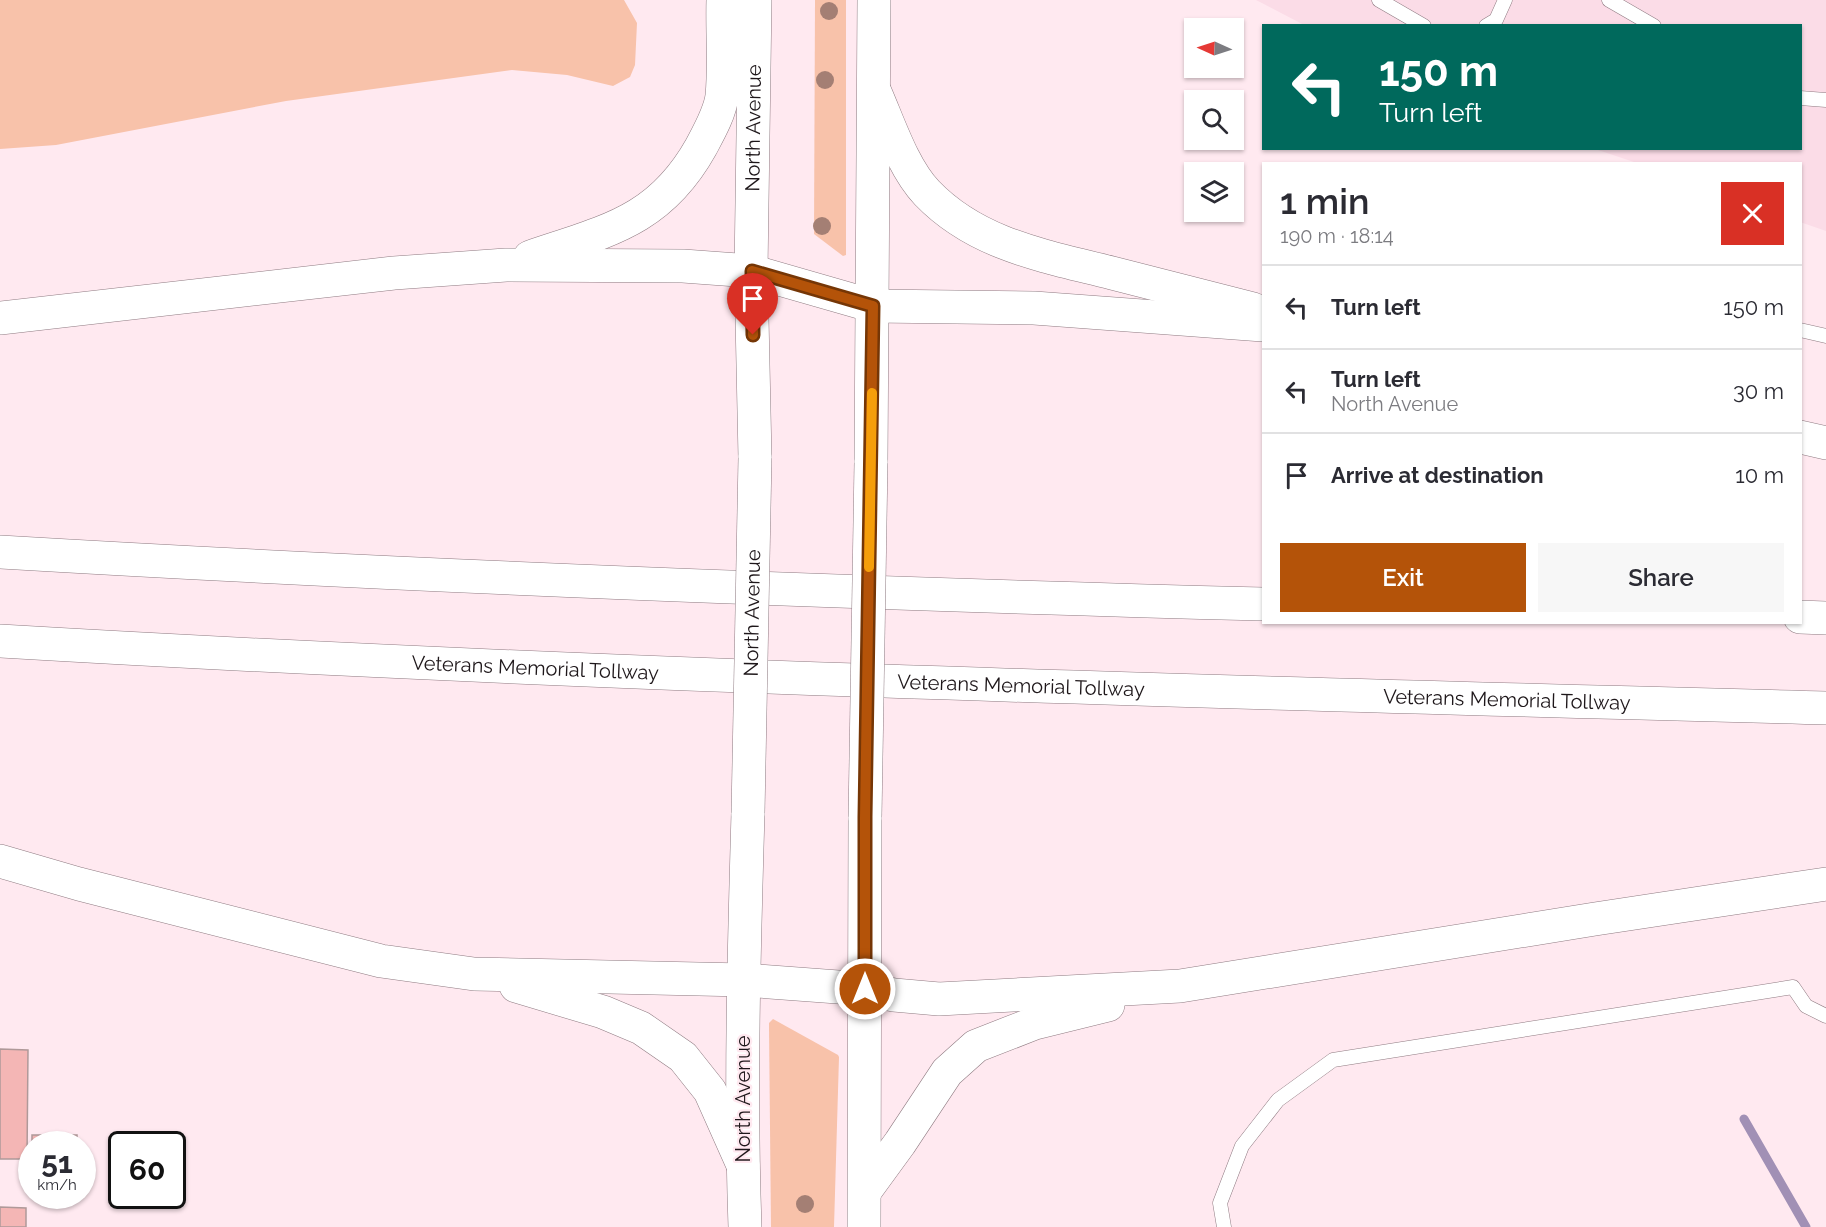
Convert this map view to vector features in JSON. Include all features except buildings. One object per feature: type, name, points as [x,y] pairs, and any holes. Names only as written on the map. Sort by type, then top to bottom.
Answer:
[{"type":"main road","points":[[506,265],[627,223],[662,198],[678,183],[691,165],[709,131],[722,98],[723,0]]},
{"type":"main road","name":"North Avenue","points":[[745,1227],[742,1165],[744,980],[755,458],[752,271],[755,0]]},
{"type":"main road","points":[[864,1227],[865,817],[873,306],[874,0]]},
{"type":"main road","points":[[875,92],[907,163],[926,192],[958,219],[995,240],[1035,253],[1262,312]]},
{"type":"main road","points":[[0,318],[382,275],[506,265],[683,266],[752,271],[873,306],[1034,308],[1262,325]]},
{"type":"main road","points":[[1802,437],[1826,443]]},
{"type":"main road","points":[[0,552],[583,582],[1262,604]]},
{"type":"main road","points":[[1802,617],[1826,618]]},
{"type":"main road","name":"Veterans Memorial Tollway","points":[[0,641],[618,671],[999,685],[1826,708]]},
{"type":"main road","points":[[0,861],[79,884],[381,961],[474,974],[744,980],[865,989],[894,995],[939,999],[1180,986]]},
{"type":"main road","points":[[864,1191],[900,1143],[947,1072],[976,1046],[1035,1023],[1180,986],[1826,884]]},
{"type":"main road","points":[[474,974],[603,1012],[641,1028],[683,1057],[711,1090],[742,1165]]},
{"type":"lane","points":[[1378,0],[1420,24]]},
{"type":"lane","points":[[1489,24],[1496,20],[1505,0]]},
{"type":"lane","points":[[1609,0],[1651,24]]},
{"type":"lane","points":[[1802,98],[1826,100]]},
{"type":"lane","points":[[1802,330],[1826,336]]},
{"type":"lane","points":[[1224,1227],[1220,1203],[1242,1146],[1278,1100],[1333,1060],[1793,987],[1806,1006],[1826,1016]]},
{"type":"shaded area","points":[[0,0],[624,0],[637,23],[635,65],[630,77],[613,86],[567,75],[512,70],[286,101],[56,145],[0,149]]},
{"type":"shaded area","points":[[815,0],[846,0],[846,255],[843,256],[814,234]]},
{"type":"shaded area","points":[[1256,0],[1826,0],[1826,231],[1802,223],[1802,162],[1634,162],[1598,150],[1802,150],[1802,24],[1302,24]]},
{"type":"shaded area","points":[[773,1019],[839,1057],[834,1227],[771,1227],[769,1023]]},
{"type":"waterway","points":[[1744,1119],[1806,1227]]},
{"type":"slow traffic","points":[[869,567],[872,393]]},
{"type":"route","points":[[753,335],[752,271],[873,306],[865,817],[865,989]]}]
